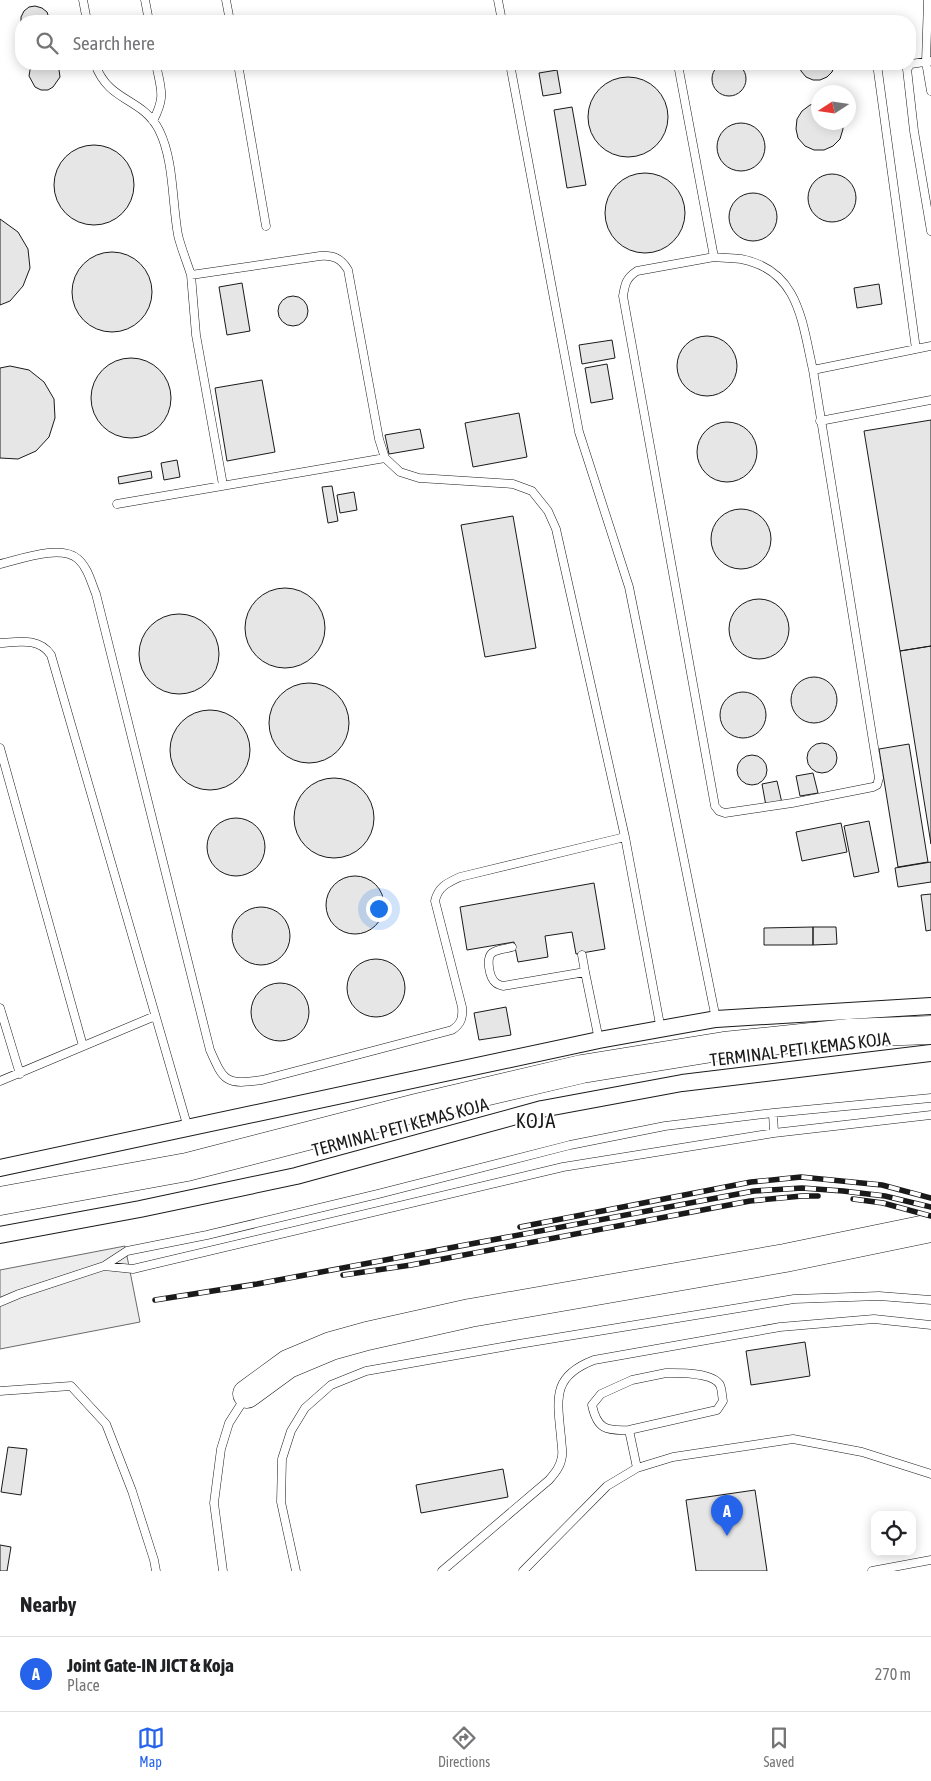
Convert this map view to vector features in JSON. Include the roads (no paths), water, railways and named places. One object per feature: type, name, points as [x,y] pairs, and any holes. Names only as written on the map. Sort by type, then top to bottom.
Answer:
[{"type":"highway","points":[[0,1201],[186,1166],[416,1108],[582,1069],[724,1046],[849,1033],[931,1030]]},
{"type":"highway","points":[[247,1394],[288,1364],[331,1346],[367,1336],[470,1313],[785,1258],[931,1228]]},
{"type":"street","name":"TERMINAL PETI KEMAS KOJA","points":[[0,1168],[599,1040],[716,1019],[931,1006]]},
{"type":"street","name":"TERMINAL PETI KEMAS KOJA","points":[[0,1235],[140,1209],[296,1176],[542,1109],[682,1083],[931,1053]]},
{"type":"lane","points":[[83,0],[86,15]]},
{"type":"lane","points":[[145,0],[148,15]]},
{"type":"lane","points":[[226,0],[229,15]]},
{"type":"lane","points":[[498,0],[501,15]]},
{"type":"lane","points":[[928,0],[931,91]]},
{"type":"lane","points":[[916,63],[929,61]]},
{"type":"lane","points":[[98,70],[107,86],[117,95],[134,104],[153,121],[160,131],[164,144],[172,177],[178,236],[191,275],[196,335],[223,485]]},
{"type":"lane","points":[[153,121],[162,98],[157,70]]},
{"type":"lane","points":[[239,70],[266,226]]},
{"type":"lane","points":[[511,70],[580,432],[629,587],[716,1019]]},
{"type":"lane","points":[[679,70],[714,257]]},
{"type":"lane","points":[[879,70],[916,349]]},
{"type":"lane","points":[[907,70],[907,81],[931,231]]},
{"type":"lane","points":[[191,275],[320,256],[330,255],[336,257],[344,263],[348,270],[379,440],[385,458],[400,472],[419,478],[513,484],[532,491],[548,511],[556,529],[626,837],[661,1030]]},
{"type":"lane","points":[[714,257],[756,264],[780,278],[790,290],[800,312],[812,370],[879,780],[877,785],[873,787],[792,803],[721,813],[715,806],[623,296],[628,276],[638,271],[714,257]]},
{"type":"lane","points":[[812,370],[931,346]]},
{"type":"lane","points":[[820,422],[931,400]]},
{"type":"lane","points":[[117,504],[385,458]]},
{"type":"lane","points":[[0,564],[57,552],[68,553],[78,559],[87,570],[96,594],[210,1050],[221,1074],[230,1081],[242,1083],[262,1080],[452,1030],[457,1027],[462,1020],[462,1007],[435,901],[437,893],[446,883],[460,877],[626,837]]},
{"type":"lane","points":[[0,643],[34,642],[41,644],[51,655],[188,1128]]},
{"type":"lane","points":[[0,748],[83,1046]]},
{"type":"lane","points":[[512,947],[490,954],[488,959],[492,978],[496,984],[504,986],[585,972]]},
{"type":"lane","points":[[582,955],[599,1040]]},
{"type":"lane","points":[[0,1008],[20,1074]]},
{"type":"lane","points":[[0,1081],[155,1016]]},
{"type":"lane","points":[[0,1302],[104,1266],[127,1251],[207,1235],[570,1145],[665,1126],[773,1113],[931,1098]]},
{"type":"lane","points":[[773,1113],[774,1133]]},
{"type":"lane","points":[[104,1266],[133,1269],[563,1166],[774,1133],[931,1115]]},
{"type":"lane","points":[[398,1189],[402,1205]]},
{"type":"lane","points":[[296,1571],[281,1502],[282,1460],[291,1431],[305,1408],[331,1386],[340,1382],[366,1371],[794,1299],[879,1296],[931,1300]]},
{"type":"lane","points":[[442,1571],[549,1480],[558,1469],[562,1456],[558,1405],[561,1388],[567,1376],[580,1366],[594,1360],[780,1327],[874,1319],[931,1325]]},
{"type":"lane","points":[[666,1373],[687,1373],[712,1378],[720,1385],[722,1401],[717,1410],[629,1430],[605,1428],[595,1420],[592,1405],[601,1394],[632,1380],[666,1373]]},
{"type":"lane","points":[[0,1391],[71,1386],[106,1424],[132,1491],[156,1571]]},
{"type":"lane","points":[[222,1571],[214,1503],[221,1449],[229,1423],[247,1394]]},
{"type":"lane","points":[[629,1430],[637,1468]]},
{"type":"lane","points":[[523,1571],[607,1486],[637,1468],[673,1457],[793,1439],[862,1452],[931,1474]]},
{"type":"lane","points":[[872,1571],[931,1560]]},
{"type":"railway","points":[[520,1227],[751,1182],[801,1177],[882,1185],[931,1198]]},
{"type":"railway","points":[[155,1300],[257,1284],[754,1191],[802,1188],[843,1191],[885,1196],[931,1207]]},
{"type":"railway","points":[[343,1275],[411,1265],[750,1201],[818,1196]]},
{"type":"railway","points":[[853,1199],[883,1203],[931,1216]]},
{"type":"place","name":"Joint Gate-IN JICT & Koja","points":[[727,1536]]},
{"type":"district","name":"KOJA","points":[[536,1120]]}]
